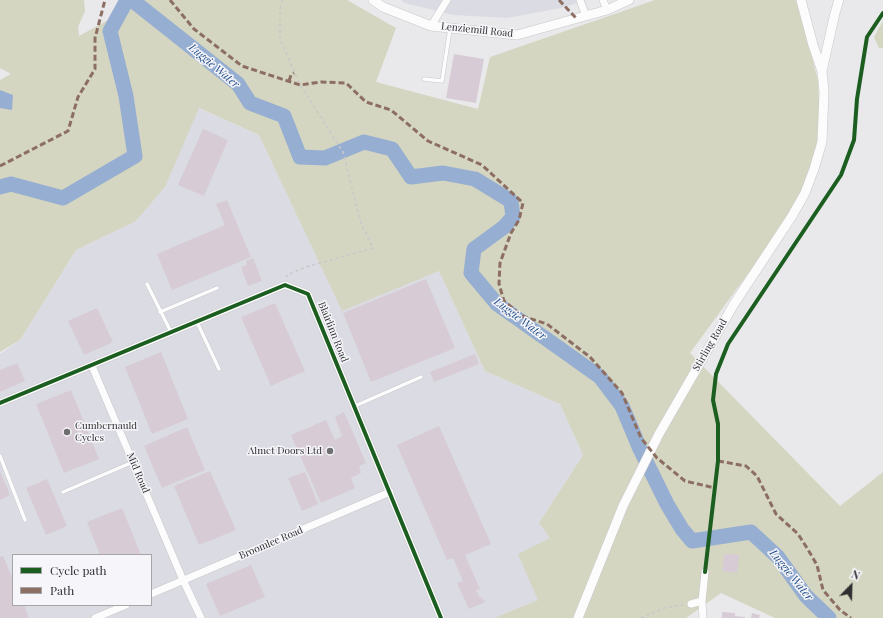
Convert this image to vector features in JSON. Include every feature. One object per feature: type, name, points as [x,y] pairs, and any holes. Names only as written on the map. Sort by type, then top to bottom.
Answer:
[{"type":"main road","name":"Lenziemill Road","points":[[373,0],[383,7],[431,26],[517,35],[607,10],[629,0]]},
{"type":"main road","name":"Stirling Road","points":[[578,618],[623,506],[659,434],[734,304],[792,216],[814,169],[822,142],[824,92],[822,71],[813,45],[801,0]]},
{"type":"main road","name":"Stirling Road","points":[[822,71],[839,0]]},
{"type":"street","points":[[431,26],[447,0]]},
{"type":"street","points":[[580,0],[586,16]]},
{"type":"street","points":[[603,0],[607,10]]},
{"type":"street","points":[[0,403],[285,285]]},
{"type":"street","name":"Blairlinn Road","points":[[285,285],[308,294],[441,618]]},
{"type":"street","name":"Mid Road","points":[[92,366],[183,580],[201,618]]},
{"type":"street","name":"Broomlee Road","points":[[152,594],[390,492]]},
{"type":"street","points":[[703,618],[702,601],[705,572]]},
{"type":"street","points":[[691,604],[702,601]]},
{"type":"street","points":[[95,618],[124,606]]},
{"type":"lane","points":[[424,79],[442,81],[450,28]]},
{"type":"lane","points":[[147,284],[171,332]]},
{"type":"lane","points":[[160,312],[217,288]]},
{"type":"lane","points":[[197,322],[219,369]]},
{"type":"lane","points":[[355,406],[421,377]]},
{"type":"lane","points":[[0,456],[25,520]]},
{"type":"lane","points":[[63,492],[133,462]]},
{"type":"path","points":[[282,0],[280,10],[280,39],[294,74],[343,152],[361,223],[373,248],[306,267],[287,275],[285,285]]},
{"type":"path","points":[[641,618],[664,608],[691,604]]},
{"type":"shaded area","points":[[401,0],[587,0],[561,8],[507,18],[453,15],[405,3]]},
{"type":"shaded area","points":[[198,108],[259,135],[342,310],[439,271],[485,371],[560,404],[583,455],[539,523],[550,538],[538,600],[494,618],[0,618],[0,354],[20,340],[76,250],[136,221],[165,187]]},
{"type":"green space","points":[[0,0],[84,0],[85,11],[78,27],[79,36],[119,14],[125,0],[347,0],[396,28],[376,82],[478,109],[490,57],[655,0],[796,0],[801,12],[818,81],[820,125],[813,164],[801,195],[776,235],[690,353],[840,506],[883,472],[883,618],[775,618],[721,593],[686,618],[494,618],[538,600],[518,554],[550,538],[539,523],[583,455],[560,404],[485,371],[439,271],[342,311],[259,135],[199,108],[165,187],[136,221],[76,250],[20,340],[0,352],[0,80],[11,74],[0,68]]},
{"type":"green space","points":[[883,21],[883,48],[879,48],[874,37]]},
{"type":"water","points":[[0,90],[13,95],[12,110],[0,108]]},
{"type":"building","points":[[454,54],[484,59],[476,103],[446,98]]},
{"type":"building","points":[[203,129],[228,140],[204,196],[178,185]]},
{"type":"building","points":[[227,200],[251,257],[172,290],[157,254],[225,225],[216,204]]},
{"type":"building","points":[[253,258],[262,281],[248,286],[241,267],[247,265],[246,261]]},
{"type":"building","points":[[426,279],[455,348],[371,382],[343,313]]},
{"type":"building","points":[[275,303],[305,371],[271,386],[241,317]]},
{"type":"building","points":[[97,308],[113,342],[84,355],[68,321]]},
{"type":"building","points":[[161,352],[188,419],[152,434],[125,367]]},
{"type":"building","points":[[475,354],[479,364],[434,382],[430,372]]},
{"type":"building","points":[[17,363],[25,381],[0,392],[0,370]]},
{"type":"building","name":"Cumbernauld Cycles","points":[[71,390],[99,459],[64,473],[36,404]]},
{"type":"building","name":"Almet Doors Ltd","points":[[344,412],[366,463],[359,466],[361,473],[351,478],[355,488],[321,503],[291,435],[326,420],[335,440],[342,436],[335,417]]},
{"type":"building","points":[[439,426],[491,544],[465,555],[480,589],[476,590],[480,598],[482,597],[485,602],[469,609],[457,583],[463,581],[453,558],[447,560],[397,445]]},
{"type":"building","points":[[187,427],[205,470],[162,488],[144,446]]},
{"type":"building","points":[[0,471],[10,495],[0,500]]},
{"type":"building","points":[[210,471],[236,530],[199,545],[174,486]]},
{"type":"building","points":[[305,472],[318,504],[302,511],[288,478]]},
{"type":"building","points":[[47,479],[67,526],[46,535],[26,488]]},
{"type":"building","points":[[122,508],[141,554],[100,554],[87,522]]},
{"type":"building","points":[[724,554],[739,555],[737,573],[722,571]]},
{"type":"building","points":[[3,556],[12,578],[12,606],[24,606],[29,618],[0,618],[0,557]]},
{"type":"building","points":[[251,565],[265,597],[220,616],[206,584]]},
{"type":"building","points":[[722,612],[735,613],[735,616],[745,618],[722,618]]},
{"type":"building","points":[[752,613],[760,615],[759,618],[751,618]]},
{"type":"waterway","name":"Luggie Water","points":[[0,187],[11,184],[63,198],[135,156],[126,96],[110,31],[127,0]]},
{"type":"waterway","name":"Luggie Water","points":[[132,0],[238,84],[250,103],[284,116],[300,157],[325,158],[364,142],[392,149],[411,177],[443,173],[475,179],[511,201],[513,217],[504,227],[474,249],[471,273],[497,304],[600,377],[622,406],[640,449],[667,504],[682,529],[692,541],[751,532],[778,557],[806,596],[829,618]]},
{"type":"marked path","points":[[0,166],[68,131],[78,97],[95,69],[95,38],[105,0]]},
{"type":"marked path","points":[[170,0],[194,29],[242,66],[300,85],[321,82],[346,83],[366,102],[391,110],[428,141],[482,165],[523,203],[519,220],[511,233],[500,263],[499,284],[504,301],[522,316],[547,324],[590,357],[622,393],[641,438],[657,458],[685,481],[715,488]]},
{"type":"marked path","points":[[559,0],[576,18]]},
{"type":"marked path","points":[[289,81],[291,75],[294,73]]},
{"type":"marked path","points":[[718,461],[746,466],[757,476],[776,514],[798,534],[817,565],[823,590],[840,610],[851,618]]},
{"type":"cycle path","points":[[705,572],[718,461],[718,424],[713,400],[716,374],[728,344],[841,175],[854,140],[857,99],[867,37],[883,13]]},
{"type":"cycle path","points":[[0,403],[285,285],[308,294],[441,618]]},
{"type":"place","name":"Cumbernauld Cycles","points":[[67,432]]},
{"type":"place","name":"Almet Doors Ltd","points":[[330,451]]}]
